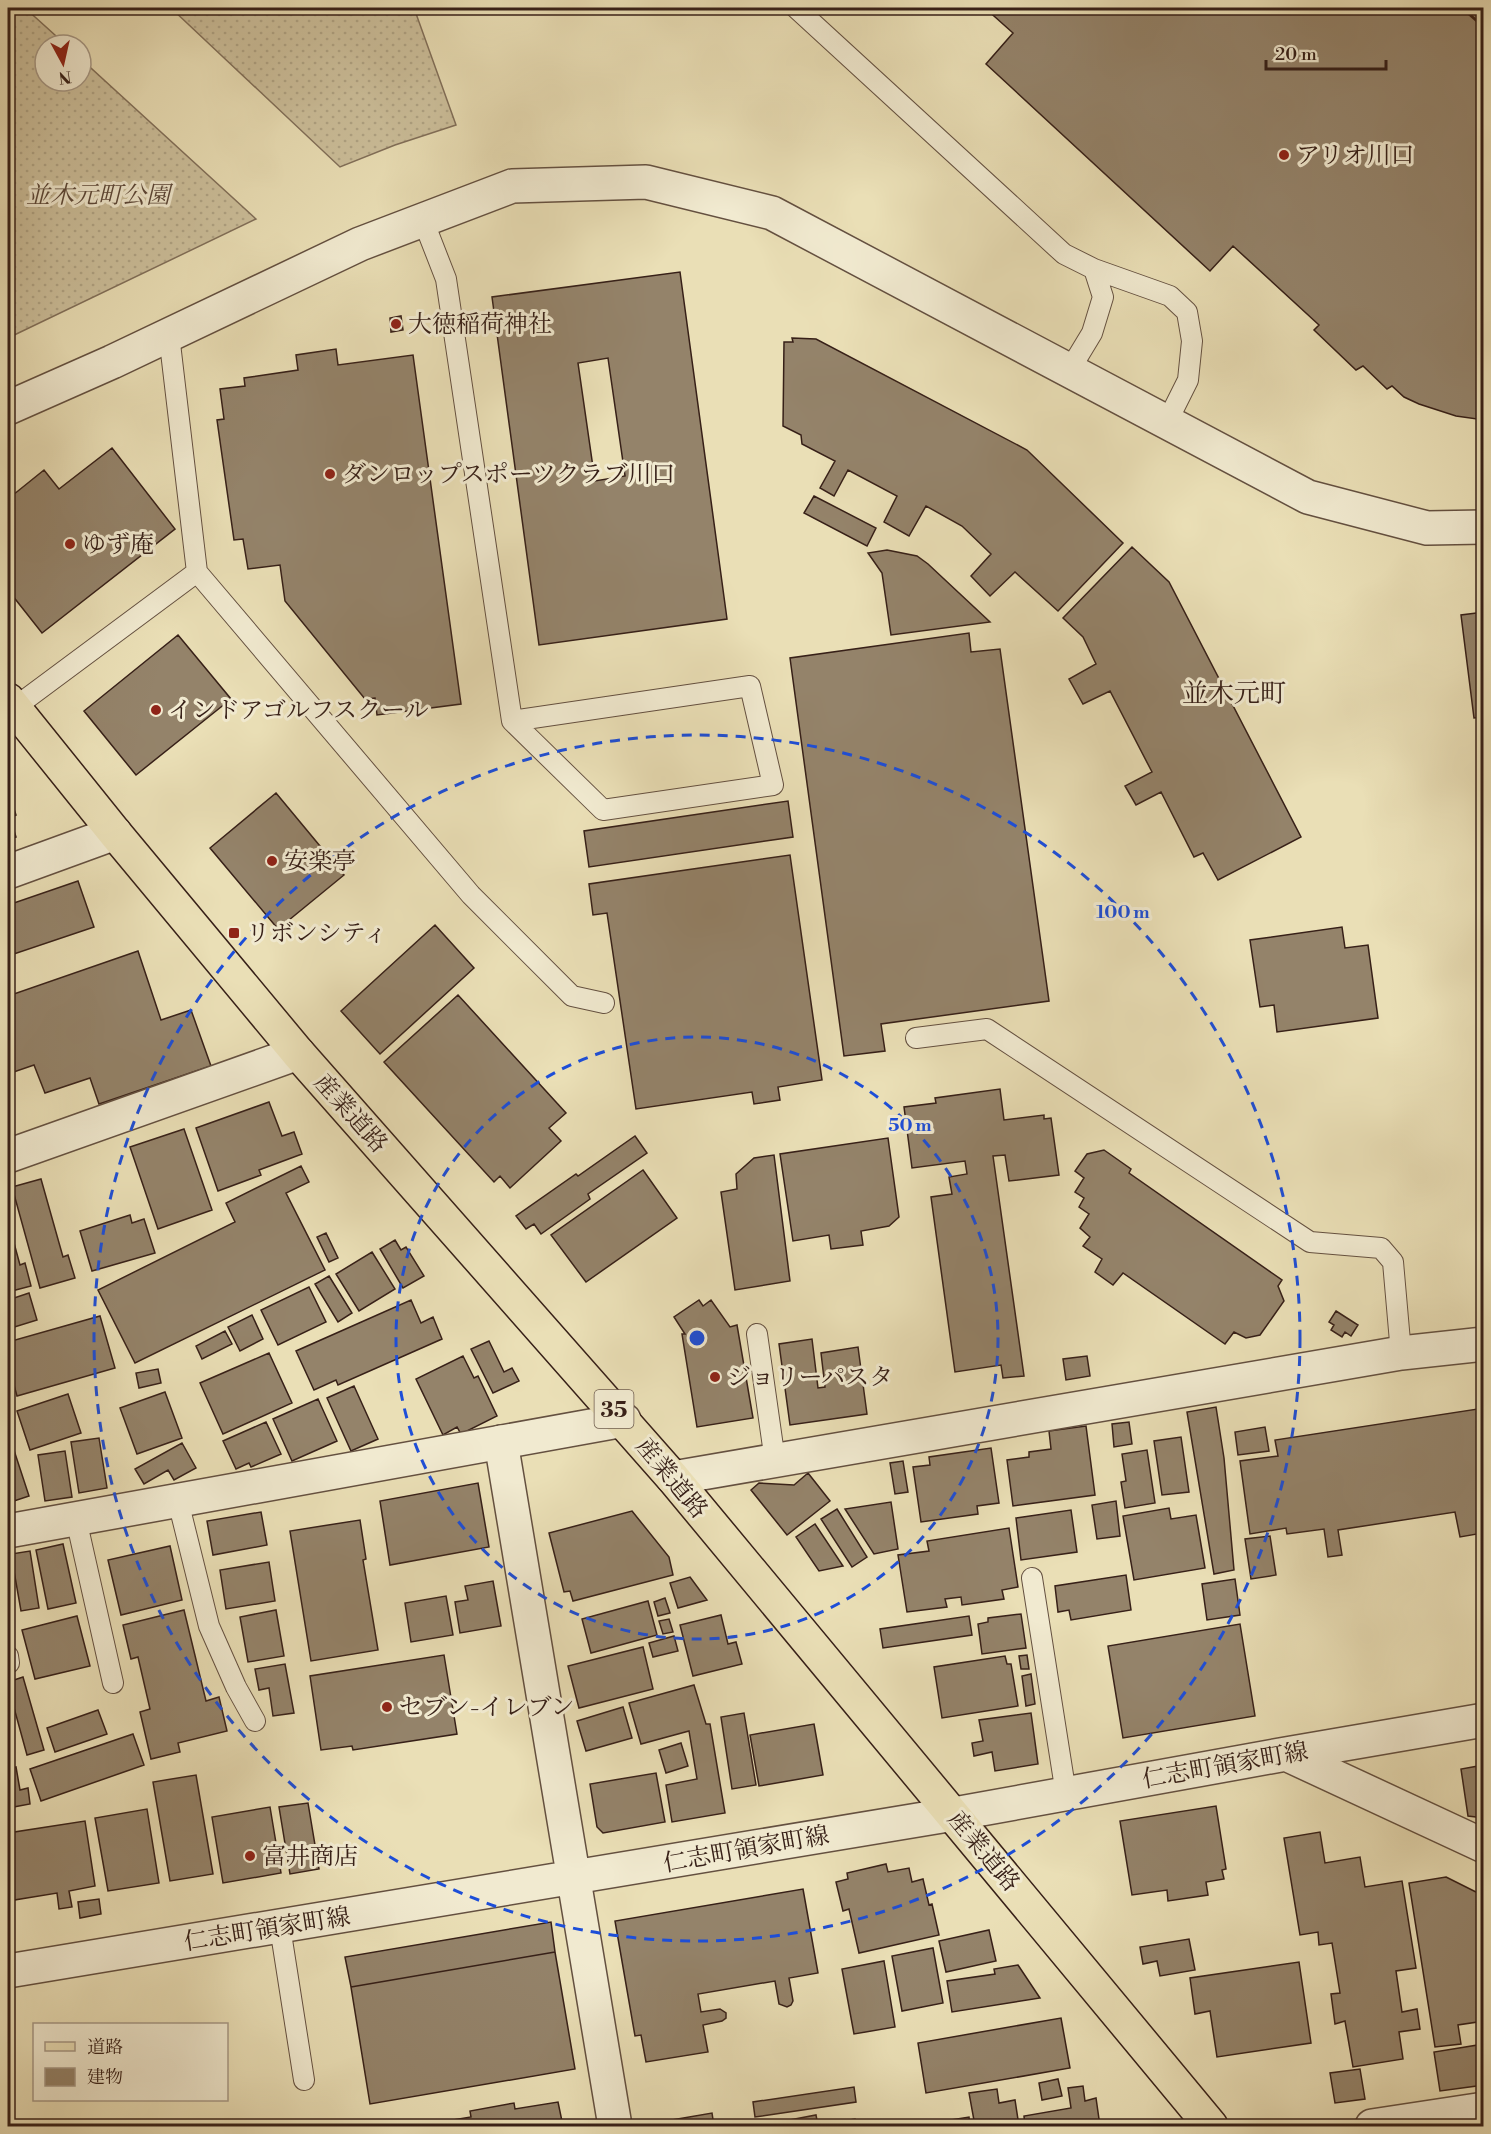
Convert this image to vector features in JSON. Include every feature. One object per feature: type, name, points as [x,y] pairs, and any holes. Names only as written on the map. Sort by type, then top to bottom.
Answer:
[{"type":"main road","name":"産業道路","points":[[11,704],[298,1053],[673,1478],[954,1814],[1211,2127]]},
{"type":"street","points":[[8,408],[169,335],[360,244],[513,186],[646,182],[772,213],[1308,497],[1427,528],[1484,527]]},
{"type":"street","points":[[8,872],[115,833]]},
{"type":"street","points":[[8,1156],[298,1053]]},
{"type":"street","points":[[673,1478],[1401,1353],[1484,1344]]},
{"type":"street","points":[[8,1531],[624,1420]]},
{"type":"street","points":[[501,1442],[615,2127]]},
{"type":"street","name":"仁志町領家町線","points":[[8,1971],[573,1879],[1484,1720]]},
{"type":"street","points":[[1286,1754],[1484,1846]]},
{"type":"street","points":[[1372,2127],[1484,2109]]},
{"type":"lane","points":[[796,8],[1064,254],[1094,269],[1170,297],[1187,312],[1192,341],[1188,380],[1167,422]]},
{"type":"lane","points":[[423,220],[446,279],[512,721],[603,810],[773,785],[750,686],[512,721]]},
{"type":"lane","points":[[1070,371],[1092,333],[1103,297],[1094,269]]},
{"type":"lane","points":[[169,335],[197,572],[471,895],[572,996],[604,1003]]},
{"type":"lane","points":[[11,704],[197,572]]},
{"type":"lane","points":[[916,1038],[987,1029],[1310,1242],[1381,1248],[1393,1262],[1401,1353]]},
{"type":"lane","points":[[757,1334],[775,1461]]},
{"type":"lane","points":[[178,1501],[209,1626],[236,1687],[255,1721]]},
{"type":"lane","points":[[76,1519],[113,1683]]},
{"type":"lane","points":[[1032,1578],[1066,1794]]},
{"type":"lane","points":[[280,1927],[304,2080]]},
{"type":"green space","name":"並木元町公園","points":[[8,8],[25,8],[53,33],[33,33],[33,93],[93,93],[93,70],[256,219],[8,338]]},
{"type":"green space","points":[[171,8],[414,8],[456,125],[395,145],[340,167]]},
{"type":"building","name":"アリオ川口","points":[[985,8],[1461,8],[1484,28],[1484,420],[1456,416],[1419,404],[1404,397],[1392,386],[1387,389],[1363,366],[1356,370],[1314,330],[1319,325],[1233,246],[1210,271],[986,64],[1013,33]]},
{"type":"building","points":[[1463,8],[1484,8],[1484,26]]},
{"type":"building","points":[[680,272],[727,619],[539,645],[492,297]],"holes":[[[608,358],[625,476],[595,481],[578,363]]]},
{"type":"building","name":"大徳稲荷神社","points":[[401,316],[403,330],[391,332],[390,318]]},
{"type":"building","points":[[792,338],[816,339],[1027,450],[1123,543],[1058,611],[1015,572],[990,596],[971,576],[991,554],[962,526],[926,506],[909,536],[884,522],[897,496],[848,470],[834,496],[820,488],[835,461],[802,444],[801,435],[783,426],[784,342],[793,342]]},
{"type":"building","points":[[336,349],[338,365],[413,355],[461,704],[377,715],[375,698],[365,699],[285,601],[280,565],[248,569],[243,539],[234,540],[217,420],[224,419],[220,389],[245,386],[244,378],[298,370],[296,355]]},
{"type":"building","points":[[112,448],[175,529],[42,633],[12,595],[8,599],[8,499],[44,470],[59,489]]},
{"type":"building","points":[[814,496],[876,528],[867,546],[804,513]]},
{"type":"building","points":[[1132,547],[1169,582],[1301,837],[1218,880],[1203,853],[1194,857],[1161,792],[1136,805],[1125,786],[1152,772],[1110,691],[1083,704],[1069,679],[1096,664],[1083,637],[1063,618]]},
{"type":"building","points":[[887,550],[917,556],[990,622],[891,635],[882,573],[868,553]]},
{"type":"building","points":[[1484,612],[1484,717],[1474,718],[1461,615]]},
{"type":"building","points":[[969,633],[971,652],[1000,649],[1049,1001],[881,1024],[885,1051],[844,1056],[790,658]]},
{"type":"building","points":[[178,635],[231,699],[136,775],[84,711]]},
{"type":"building","points":[[8,790],[16,815],[10,818],[16,837],[8,840]]},
{"type":"building","points":[[276,793],[344,875],[278,929],[210,848]]},
{"type":"building","points":[[788,801],[793,837],[589,867],[584,831]]},
{"type":"building","points":[[790,855],[822,1080],[778,1087],[780,1100],[754,1104],[752,1092],[636,1109],[607,913],[593,915],[589,884]]},
{"type":"building","points":[[78,881],[94,927],[8,956],[8,905]]},
{"type":"building","points":[[435,925],[474,968],[380,1054],[341,1011]]},
{"type":"building","points":[[1342,927],[1345,948],[1368,945],[1378,1018],[1277,1032],[1274,1005],[1260,1007],[1250,940]]},
{"type":"building","points":[[138,951],[161,1020],[191,1010],[211,1066],[99,1104],[90,1078],[45,1093],[34,1065],[8,1074],[8,996]]},
{"type":"building","points":[[458,995],[566,1113],[549,1128],[561,1141],[510,1188],[500,1176],[494,1182],[384,1062]]},
{"type":"building","points":[[1000,1089],[1004,1120],[1044,1115],[1044,1119],[1051,1118],[1059,1175],[1009,1181],[1005,1155],[993,1156],[1024,1376],[1003,1378],[1001,1365],[955,1372],[931,1197],[952,1194],[949,1177],[967,1174],[965,1161],[912,1168],[904,1107],[936,1103],[935,1098]]},
{"type":"building","points":[[269,1102],[282,1136],[294,1132],[302,1154],[259,1170],[261,1175],[218,1191],[196,1128]]},
{"type":"building","points":[[184,1129],[212,1210],[158,1229],[130,1147]]},
{"type":"building","points":[[635,1136],[647,1153],[588,1194],[590,1199],[541,1234],[534,1224],[526,1229],[516,1216],[576,1174],[578,1176]]},
{"type":"building","points":[[888,1138],[899,1217],[889,1226],[861,1231],[863,1245],[831,1249],[829,1235],[793,1241],[780,1154]]},
{"type":"building","points":[[1104,1150],[1131,1169],[1129,1173],[1282,1280],[1278,1286],[1284,1301],[1260,1335],[1246,1338],[1234,1332],[1225,1344],[1123,1273],[1113,1285],[1095,1272],[1102,1259],[1083,1246],[1090,1237],[1080,1228],[1089,1214],[1079,1207],[1084,1198],[1075,1192],[1084,1178],[1075,1171],[1087,1154]]},
{"type":"building","points":[[774,1155],[790,1281],[735,1290],[721,1192],[737,1189],[736,1174],[754,1158]]},
{"type":"building","points":[[301,1166],[309,1182],[286,1193],[325,1270],[135,1363],[98,1290],[235,1222],[226,1203]]},
{"type":"building","points":[[643,1170],[677,1218],[586,1282],[551,1235]]},
{"type":"building","points":[[41,1179],[63,1257],[68,1255],[75,1278],[40,1288],[12,1187]]},
{"type":"building","points":[[130,1215],[132,1223],[144,1219],[155,1253],[92,1271],[80,1231]]},
{"type":"building","points":[[8,1221],[20,1265],[25,1263],[31,1286],[8,1292]]},
{"type":"building","points":[[326,1233],[338,1258],[329,1262],[317,1237]]},
{"type":"building","points":[[395,1240],[401,1250],[406,1247],[424,1276],[403,1288],[380,1249]]},
{"type":"building","points":[[372,1252],[395,1289],[359,1311],[336,1274]]},
{"type":"building","points":[[329,1276],[352,1313],[338,1322],[315,1284]]},
{"type":"building","points":[[309,1287],[326,1322],[278,1345],[261,1310]]},
{"type":"building","points":[[29,1293],[37,1320],[8,1329],[8,1300]]},
{"type":"building","points":[[411,1300],[421,1323],[433,1317],[442,1339],[338,1385],[336,1380],[314,1390],[296,1351]]},
{"type":"building","points":[[699,1300],[703,1306],[711,1300],[730,1327],[737,1325],[753,1418],[697,1427],[682,1334],[685,1334],[674,1317]]},
{"type":"building","points":[[1336,1311],[1358,1325],[1351,1336],[1345,1332],[1342,1337],[1331,1330],[1334,1325],[1329,1322]]},
{"type":"building","points":[[252,1315],[263,1339],[240,1351],[228,1327]]},
{"type":"building","points":[[100,1316],[115,1368],[17,1396],[8,1363],[8,1342]]},
{"type":"building","points":[[225,1331],[232,1344],[202,1359],[196,1346]]},
{"type":"building","points":[[812,1339],[818,1388],[825,1387],[821,1353],[858,1347],[867,1414],[790,1425],[779,1344]]},
{"type":"building","points":[[489,1341],[504,1372],[512,1368],[519,1381],[493,1393],[471,1349]]},
{"type":"building","points":[[269,1353],[292,1403],[223,1434],[200,1383]]},
{"type":"building","points":[[463,1356],[474,1378],[478,1376],[497,1416],[461,1434],[457,1427],[443,1435],[416,1379]]},
{"type":"building","points":[[1087,1356],[1090,1376],[1066,1380],[1063,1359]]},
{"type":"building","points":[[158,1369],[161,1383],[139,1388],[136,1373]]},
{"type":"building","points":[[354,1386],[378,1439],[351,1451],[327,1398]]},
{"type":"building","points":[[165,1392],[182,1438],[137,1454],[120,1408]]},
{"type":"building","points":[[68,1394],[81,1433],[30,1450],[17,1411]]},
{"type":"building","points":[[318,1399],[337,1441],[292,1461],[273,1419]]},
{"type":"building","points":[[1216,1407],[1224,1458],[1234,1570],[1214,1574],[1187,1412]]},
{"type":"building","points":[[1484,1408],[1484,1516],[1481,1517],[1483,1533],[1460,1537],[1455,1512],[1338,1530],[1342,1555],[1328,1557],[1324,1529],[1287,1534],[1286,1528],[1250,1534],[1240,1461],[1278,1456],[1275,1440]]},
{"type":"building","points":[[266,1422],[281,1454],[251,1467],[249,1463],[236,1469],[223,1441]]},
{"type":"building","points":[[1129,1422],[1132,1444],[1114,1447],[1112,1424]]},
{"type":"building","points":[[1086,1426],[1095,1495],[1013,1506],[1007,1460],[1029,1457],[1029,1452],[1051,1449],[1049,1431]]},
{"type":"building","points":[[1265,1427],[1269,1451],[1238,1455],[1235,1432]]},
{"type":"building","points":[[8,1432],[29,1496],[8,1503]]},
{"type":"building","points":[[1181,1437],[1189,1492],[1162,1495],[1154,1441]]},
{"type":"building","points":[[99,1438],[107,1488],[79,1493],[71,1442]]},
{"type":"building","points":[[182,1443],[196,1468],[174,1480],[168,1470],[144,1484],[135,1469]]},
{"type":"building","points":[[991,1448],[999,1503],[977,1506],[978,1514],[921,1522],[913,1467],[930,1465],[929,1457]]},
{"type":"building","points":[[1147,1450],[1155,1503],[1125,1508],[1121,1482],[1126,1481],[1122,1454]]},
{"type":"building","points":[[65,1451],[72,1497],[45,1501],[38,1455]]},
{"type":"building","points":[[903,1461],[908,1492],[895,1494],[890,1463]]},
{"type":"building","points":[[808,1473],[830,1501],[787,1535],[751,1490],[759,1483],[794,1485]]},
{"type":"building","points":[[478,1483],[489,1547],[390,1565],[380,1501]]},
{"type":"building","points":[[1116,1501],[1120,1536],[1097,1539],[1092,1505]]},
{"type":"building","points":[[891,1502],[898,1549],[874,1554],[845,1509]]},
{"type":"building","points":[[1169,1508],[1171,1519],[1196,1515],[1205,1568],[1134,1580],[1123,1516]]},
{"type":"building","points":[[837,1509],[867,1557],[852,1567],[821,1519]]},
{"type":"building","points":[[1071,1510],[1077,1552],[1021,1560],[1016,1518]]},
{"type":"building","points":[[632,1511],[669,1557],[673,1575],[573,1601],[570,1591],[564,1592],[549,1533]]},
{"type":"building","points":[[261,1512],[267,1545],[213,1555],[207,1521]]},
{"type":"building","points":[[360,1520],[366,1559],[363,1560],[378,1650],[311,1661],[290,1531]]},
{"type":"building","points":[[815,1524],[843,1566],[819,1571],[796,1537]]},
{"type":"building","points":[[1009,1528],[1018,1587],[1002,1590],[1004,1599],[962,1605],[961,1597],[945,1599],[947,1607],[907,1612],[898,1555],[929,1551],[927,1541]]},
{"type":"building","points":[[1270,1536],[1276,1575],[1251,1579],[1245,1539]]},
{"type":"building","points":[[63,1544],[76,1603],[48,1609],[36,1550]]},
{"type":"building","points":[[170,1546],[182,1600],[121,1615],[108,1560]]},
{"type":"building","points":[[30,1551],[39,1608],[21,1611],[11,1554]]},
{"type":"building","points":[[269,1562],[275,1601],[226,1609],[220,1570]]},
{"type":"building","points":[[1126,1575],[1131,1610],[1071,1620],[1069,1610],[1058,1612],[1055,1586]]},
{"type":"building","points":[[690,1577],[707,1600],[678,1608],[670,1583]]},
{"type":"building","points":[[1235,1579],[1240,1615],[1207,1620],[1202,1584]]},
{"type":"building","points":[[493,1581],[501,1626],[460,1633],[455,1602],[468,1600],[465,1586]]},
{"type":"building","points":[[446,1596],[453,1635],[411,1642],[405,1603]]},
{"type":"building","points":[[665,1598],[670,1613],[658,1616],[654,1602]]},
{"type":"building","points":[[648,1601],[657,1635],[591,1653],[582,1619]]},
{"type":"building","points":[[184,1610],[206,1701],[219,1697],[227,1731],[178,1743],[180,1752],[151,1759],[140,1712],[150,1709],[138,1657],[131,1659],[123,1625]]},
{"type":"building","points":[[276,1610],[284,1656],[248,1662],[240,1617]]},
{"type":"building","points":[[1021,1614],[1026,1648],[982,1654],[978,1624],[988,1622],[988,1618]]},
{"type":"building","points":[[721,1615],[728,1644],[736,1642],[742,1664],[693,1676],[680,1625]]},
{"type":"building","points":[[77,1616],[90,1666],[35,1679],[22,1630]]},
{"type":"building","points":[[969,1616],[972,1635],[883,1648],[880,1629]]},
{"type":"building","points":[[669,1619],[673,1632],[663,1634],[659,1621]]},
{"type":"building","points":[[1240,1624],[1255,1716],[1123,1738],[1108,1646]]},
{"type":"building","points":[[674,1636],[678,1651],[653,1657],[649,1643]]},
{"type":"building","points":[[643,1647],[653,1689],[579,1708],[568,1666]]},
{"type":"building","points":[[444,1655],[457,1734],[353,1750],[352,1746],[321,1750],[310,1676]]},
{"type":"building","points":[[1027,1655],[1029,1669],[1021,1669],[1019,1656]]},
{"type":"building","points":[[1005,1656],[1007,1664],[1011,1664],[1018,1706],[942,1718],[934,1667]]},
{"type":"building","points":[[285,1664],[294,1713],[273,1716],[269,1688],[259,1690],[255,1669]]},
{"type":"building","points":[[1031,1674],[1035,1704],[1026,1706],[1022,1676]]},
{"type":"building","points":[[23,1677],[44,1750],[27,1755],[8,1686],[8,1682]]},
{"type":"building","points":[[694,1685],[706,1724],[710,1724],[725,1813],[672,1822],[666,1785],[697,1779],[689,1731],[641,1744],[629,1703]]},
{"type":"building","points":[[623,1707],[632,1738],[586,1751],[577,1721]]},
{"type":"building","points":[[98,1710],[107,1734],[55,1752],[47,1728]]},
{"type":"building","points":[[744,1713],[756,1785],[732,1789],[721,1717]]},
{"type":"building","points":[[1031,1713],[1038,1764],[995,1771],[992,1752],[974,1756],[972,1743],[983,1741],[979,1720]]},
{"type":"building","points":[[814,1724],[823,1775],[759,1786],[750,1735]]},
{"type":"building","points":[[8,1733],[13,1753],[8,1755]]},
{"type":"building","points":[[133,1734],[144,1765],[41,1801],[30,1769]]},
{"type":"building","points":[[681,1743],[688,1766],[666,1773],[659,1750]]},
{"type":"building","points":[[1484,1765],[1484,1818],[1468,1816],[1461,1769]]},
{"type":"building","points":[[16,1767],[20,1790],[28,1788],[30,1804],[8,1808],[8,1769]]},
{"type":"building","points":[[656,1773],[665,1822],[603,1833],[597,1827],[590,1784]]},
{"type":"building","points":[[196,1775],[213,1874],[170,1881],[153,1782]]},
{"type":"building","points":[[308,1803],[319,1869],[290,1874],[279,1807]]},
{"type":"building","points":[[1216,1806],[1226,1869],[1222,1870],[1224,1879],[1206,1882],[1208,1895],[1168,1901],[1167,1890],[1132,1895],[1120,1821]]},
{"type":"building","points":[[270,1807],[281,1873],[223,1883],[212,1817]]},
{"type":"building","points":[[147,1809],[159,1883],[108,1891],[95,1818]]},
{"type":"building","points":[[85,1821],[95,1886],[69,1891],[72,1907],[59,1909],[57,1893],[8,1901],[8,1833]]},
{"type":"building","points":[[1320,1832],[1325,1863],[1360,1857],[1365,1887],[1402,1881],[1416,1968],[1396,1971],[1402,2012],[1417,2009],[1420,2029],[1399,2032],[1403,2059],[1353,2067],[1345,2021],[1335,2024],[1331,1994],[1340,1993],[1332,1943],[1319,1945],[1318,1932],[1300,1935],[1284,1838]]},
{"type":"building","points":[[886,1864],[888,1872],[909,1868],[912,1882],[923,1879],[939,1935],[859,1953],[849,1909],[843,1911],[836,1882],[848,1879],[847,1873]]},
{"type":"building","points":[[1446,1877],[1484,1896],[1484,2021],[1458,2025],[1461,2044],[1435,2047],[1409,1883]]},
{"type":"building","points":[[803,1889],[818,1973],[789,1978],[793,2001],[791,2005],[787,2007],[779,2004],[775,1981],[698,1994],[701,2012],[720,2009],[726,2013],[726,2018],[722,2021],[703,2025],[708,2052],[646,2062],[641,2035],[635,2036],[615,1921]]},
{"type":"building","points":[[99,1899],[101,1914],[80,1918],[78,1902]]},
{"type":"building","points":[[551,1922],[555,1952],[351,1987],[345,1957]]},
{"type":"building","points":[[989,1930],[996,1961],[946,1972],[939,1941]]},
{"type":"building","points":[[1189,1939],[1195,1970],[1160,1976],[1157,1961],[1143,1964],[1140,1947]]},
{"type":"building","points":[[933,1948],[943,2003],[902,2011],[892,1956]]},
{"type":"building","points":[[555,1952],[575,2069],[370,2104],[351,1987]]},
{"type":"building","points":[[884,1961],[895,2027],[854,2034],[842,1969]]},
{"type":"building","points":[[1299,1962],[1311,2043],[1217,2057],[1210,2011],[1195,2014],[1190,1978]]},
{"type":"building","points":[[1018,1965],[1040,1998],[952,2012],[947,1981],[995,1974],[994,1969]]},
{"type":"building","points":[[1061,2018],[1070,2068],[926,2093],[918,2043]]},
{"type":"building","points":[[1484,2044],[1484,2085],[1440,2091],[1434,2052]]},
{"type":"building","points":[[1360,2069],[1365,2099],[1335,2103],[1330,2073]]},
{"type":"building","points":[[1058,2079],[1062,2096],[1042,2100],[1039,2083]]},
{"type":"building","points":[[1083,2086],[1085,2101],[1096,2098],[1100,2126],[1025,2126],[1024,2116],[1071,2108],[1068,2088]]},
{"type":"building","points":[[854,2087],[856,2102],[755,2117],[753,2102]]},
{"type":"building","points":[[997,2089],[999,2103],[1015,2100],[1019,2126],[975,2126],[969,2093]]},
{"type":"building","points":[[558,2102],[563,2126],[435,2126],[434,2123],[471,2117],[470,2111],[514,2103],[515,2109]]},
{"type":"building","points":[[712,2113],[714,2126],[643,2126],[643,2125]]},
{"type":"building","points":[[816,2115],[818,2126],[785,2126],[784,2121]]},
{"type":"building","points":[[969,2117],[970,2126],[913,2126]]},
{"type":"building","points":[[855,2119],[856,2126],[824,2126],[823,2124]]},
{"type":"place","name":"アリオ川口","points":[[1284,155]]},
{"type":"place","name":"大徳稲荷神社","points":[[396,324]]},
{"type":"place","name":"ダンロップスポーツクラブ川口","points":[[330,474]]},
{"type":"place","name":"ゆず庵","points":[[70,544]]},
{"type":"place","name":"インドアゴルフスクール","points":[[156,710]]},
{"type":"place","name":"安楽亭","points":[[272,861]]},
{"type":"place","name":"リボンシティ","points":[[234,933]]},
{"type":"place","name":"ジョリーパスタ","points":[[715,1377]]},
{"type":"place","name":"セブン-イレブン","points":[[387,1707]]},
{"type":"place","name":"富井商店","points":[[250,1856]]},
{"type":"district","name":"並木元町","points":[[1234,693]]}]
